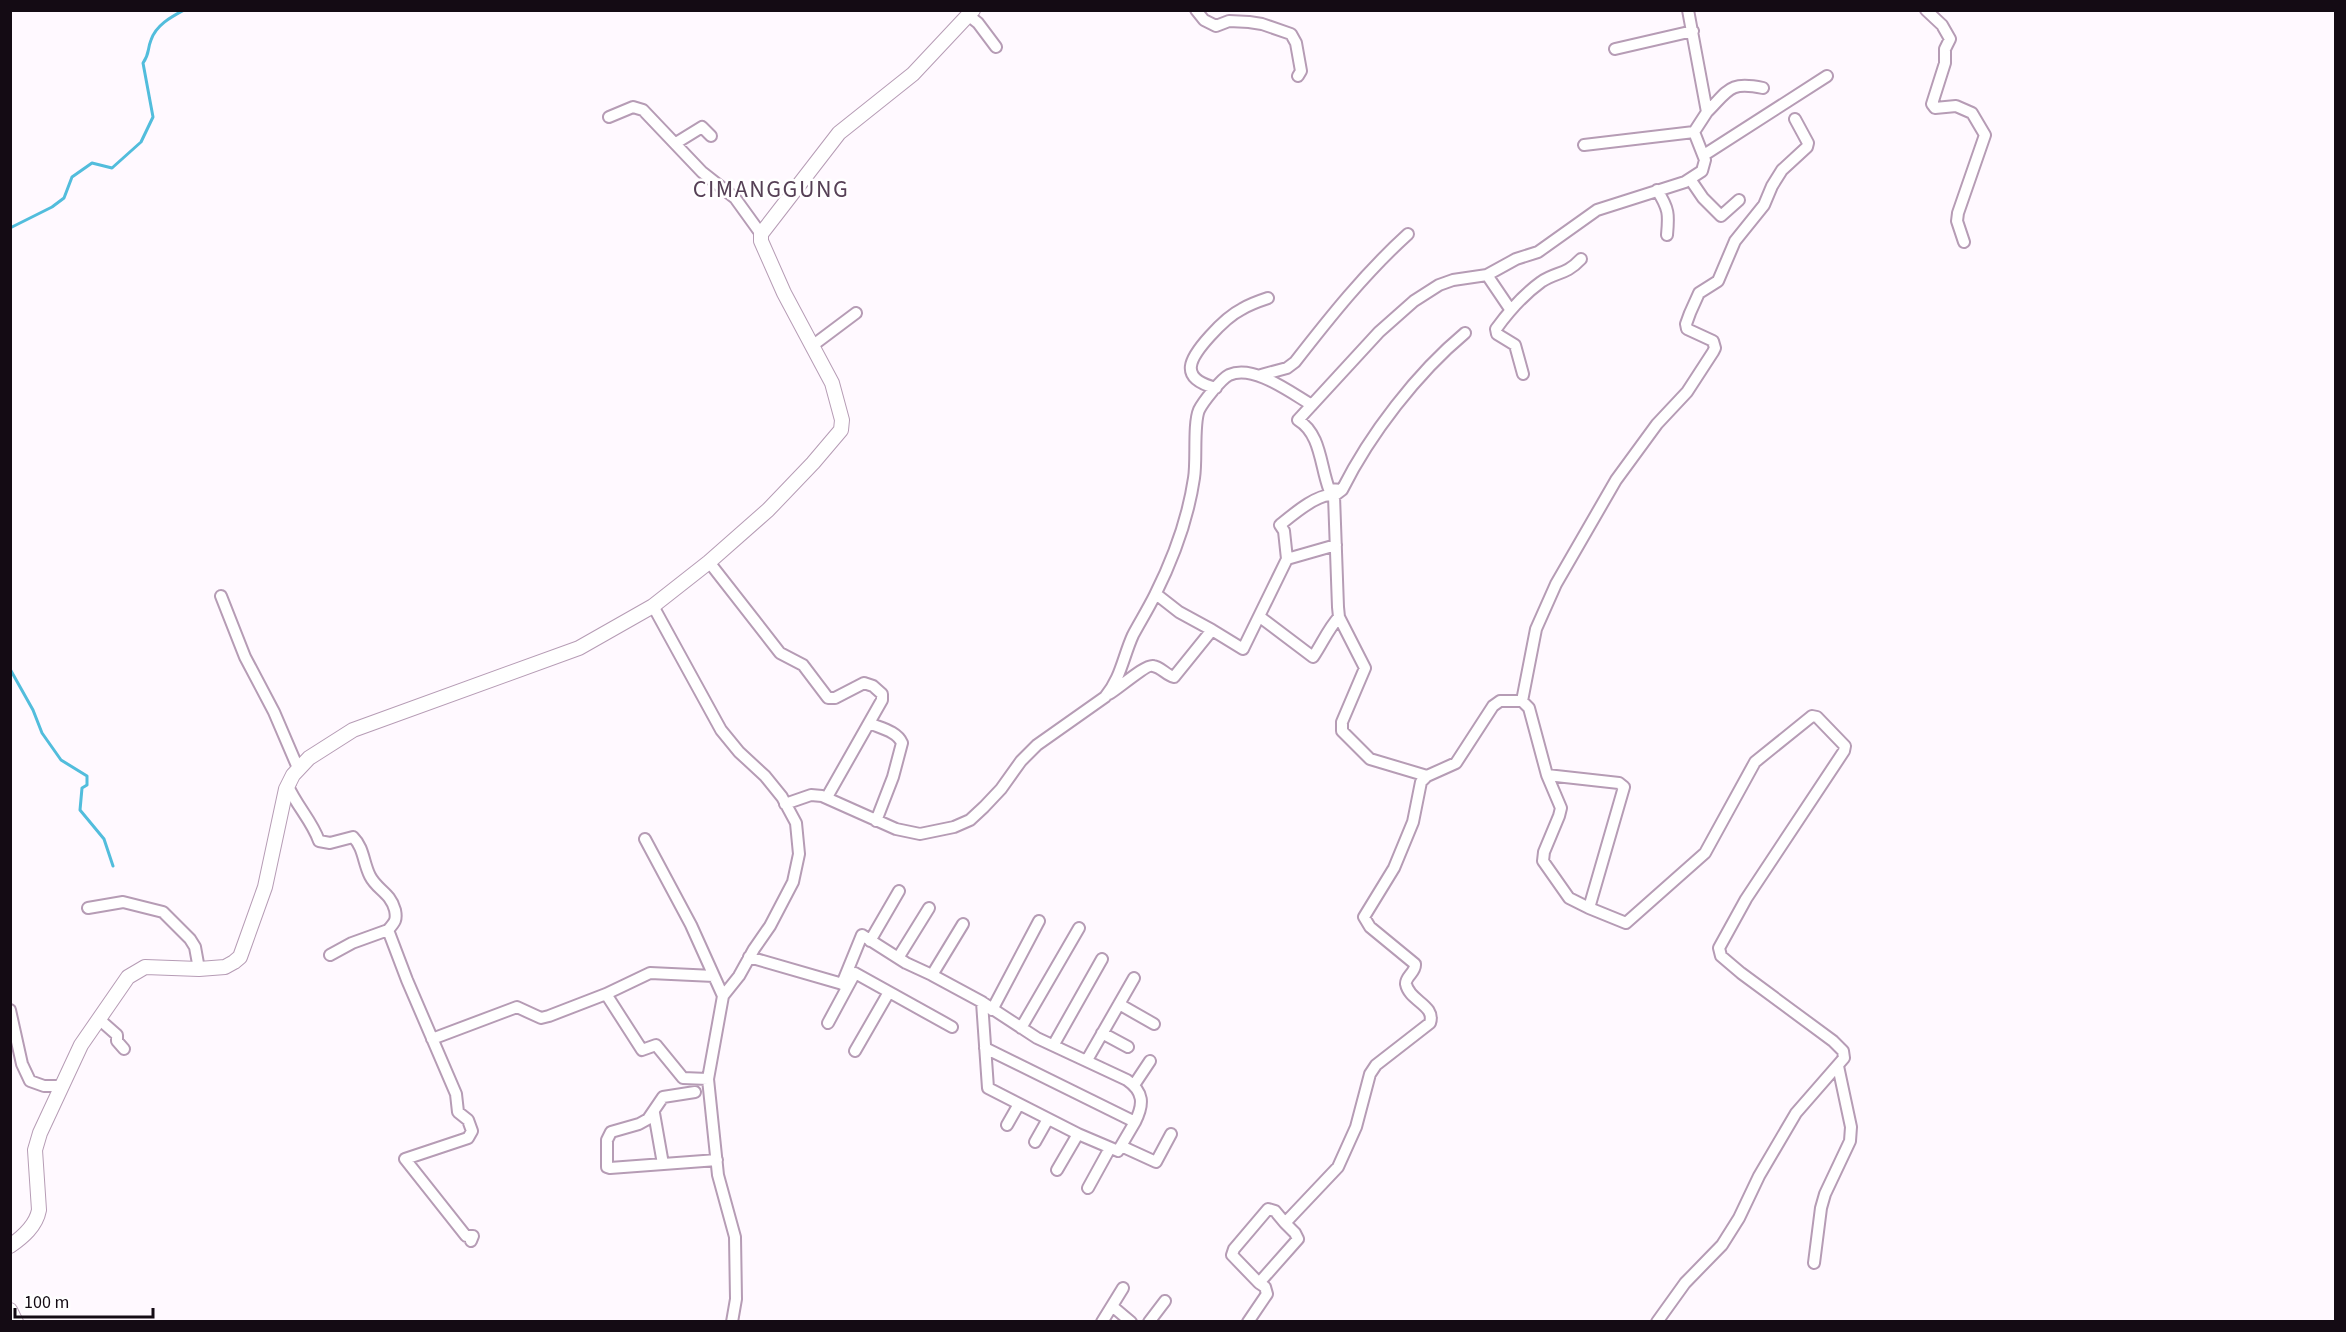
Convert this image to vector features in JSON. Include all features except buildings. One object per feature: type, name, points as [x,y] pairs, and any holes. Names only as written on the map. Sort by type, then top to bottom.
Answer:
[{"type":"street","points":[[1196,10],[1204,20],[1216,26],[1229,21],[1249,22],[1291,34],[1296,43],[1301,70],[1298,76]]},
{"type":"street","points":[[1688,10],[1707,112]]},
{"type":"street","points":[[1926,10],[1950,34],[1945,49],[1945,63],[1932,104],[1935,108],[1956,106],[1972,113],[1985,135],[1958,213],[1957,221],[1964,242]]},
{"type":"street","points":[[761,234],[834,138],[913,74],[971,13],[996,47]]},
{"type":"street","points":[[1615,49],[1693,31]]},
{"type":"street","points":[[1704,155],[1827,76]]},
{"type":"street","points":[[1694,132],[1707,112],[1733,87],[1739,84],[1763,88]]},
{"type":"street","points":[[10,1246],[37,1220],[39,1210],[35,1150],[61,1086],[81,1045],[128,977],[135,971],[155,966],[199,969],[230,965],[240,957],[265,887],[286,789],[296,772],[320,749],[353,730],[579,648],[653,606],[709,562],[768,510],[841,430],[842,420],[832,383],[784,293],[761,241],[761,234],[735,198],[702,172],[639,107],[633,107],[609,117]]},
{"type":"street","points":[[1522,700],[1536,629],[1566,565],[1616,480],[1657,424],[1687,392],[1715,348],[1713,340],[1687,328],[1686,324],[1699,293],[1718,281],[1735,241],[1764,206],[1782,170],[1807,147],[1808,143],[1796,119]]},
{"type":"street","points":[[676,143],[702,127],[711,136]]},
{"type":"street","points":[[1338,493],[1329,489],[1319,447],[1305,424],[1298,420],[1371,340],[1414,301],[1439,285],[1453,280],[1487,275],[1516,259],[1538,252],[1597,210],[1690,179],[1702,171],[1704,155],[1694,132]]},
{"type":"street","points":[[1584,145],[1694,132]]},
{"type":"street","points":[[1690,179],[1703,198],[1721,216],[1739,200]]},
{"type":"street","points":[[1657,190],[1669,214],[1667,235]]},
{"type":"street","points":[[1105,697],[1121,672],[1132,637],[1156,594],[1178,542],[1194,477],[1199,411],[1228,375],[1261,375],[1287,368],[1295,362],[1333,312],[1364,277],[1408,234]]},
{"type":"street","points":[[1523,374],[1515,345],[1495,331],[1510,309],[1542,282],[1569,271],[1581,259]]},
{"type":"street","points":[[1487,275],[1510,309]]},
{"type":"street","points":[[1216,388],[1202,385],[1191,374],[1193,356],[1233,314],[1268,298]]},
{"type":"street","points":[[812,346],[856,313]]},
{"type":"street","points":[[1427,776],[1370,759],[1344,735],[1342,722],[1365,668],[1339,618],[1336,545],[1338,493],[1384,421],[1447,348],[1465,333]]},
{"type":"street","points":[[1261,375],[1312,405]]},
{"type":"street","points":[[1156,594],[1179,612],[1243,649],[1287,559],[1284,531],[1280,525],[1314,500],[1338,493]]},
{"type":"street","points":[[1287,559],[1336,545]]},
{"type":"street","points":[[709,562],[780,653],[803,665],[828,698],[835,698],[864,683],[880,692],[882,700],[827,797]]},
{"type":"street","points":[[221,596],[244,657],[274,712],[296,772],[288,786],[319,841],[330,843],[353,837],[360,844],[370,877],[394,902],[396,921],[388,930],[352,943],[330,955]]},
{"type":"street","points":[[653,606],[722,730],[739,752],[765,776],[796,822],[799,854],[793,882],[770,926],[739,976],[723,996],[708,1079],[718,1175],[735,1237],[736,1299],[732,1322]]},
{"type":"street","points":[[1260,617],[1313,657],[1324,642],[1330,627],[1339,618]]},
{"type":"street","points":[[785,804],[811,795],[827,797],[876,822],[896,829],[920,834],[954,827],[970,820],[1001,789],[1021,761],[1038,745],[1126,683],[1145,666],[1157,667],[1174,677],[1212,630]]},
{"type":"street","points":[[1522,700],[1529,708],[1546,775],[1561,811],[1544,852],[1543,861],[1569,898],[1625,923],[1637,915],[1708,849],[1755,762],[1809,717],[1817,717],[1843,744],[1844,751],[1746,899],[1719,948],[1721,956],[1842,1049],[1845,1056],[1796,1113],[1722,1245],[1685,1283],[1657,1322]]},
{"type":"street","points":[[1285,1223],[1338,1167],[1356,1127],[1370,1074],[1376,1065],[1431,1020],[1429,1011],[1407,985],[1407,981],[1415,970],[1415,964],[1370,927],[1364,917],[1394,868],[1413,822],[1421,782],[1427,776],[1456,763],[1493,706],[1500,701],[1522,700]]},
{"type":"street","points":[[869,723],[894,734],[900,738],[902,743],[893,777],[876,822]]},
{"type":"street","points":[[1546,775],[1619,783],[1625,788],[1588,908]]},
{"type":"street","points":[[645,839],[691,925],[723,996]]},
{"type":"street","points":[[870,941],[899,891]]},
{"type":"street","points":[[88,908],[123,903],[163,912],[190,939],[195,947],[199,969]]},
{"type":"street","points":[[898,958],[929,908]]},
{"type":"street","points":[[992,1010],[1039,921]]},
{"type":"street","points":[[932,975],[963,924]]},
{"type":"street","points":[[1020,1028],[1079,928]]},
{"type":"street","points":[[388,930],[456,1094],[458,1112],[468,1120],[472,1131],[468,1138],[405,1159],[466,1236],[473,1236],[471,1241]]},
{"type":"street","points":[[828,1023],[845,985],[862,935],[898,958],[982,1002],[1020,1028],[1087,1060],[1134,1086],[1141,1096],[1142,1105],[1135,1122],[1088,1188]]},
{"type":"street","points":[[749,957],[845,985]]},
{"type":"street","points":[[1054,1044],[1102,959]]},
{"type":"street","points":[[432,1039],[517,1007],[541,1018],[606,994],[650,973],[714,976]]},
{"type":"street","points":[[845,985],[855,973],[952,1027]]},
{"type":"street","points":[[1087,1060],[1134,978]]},
{"type":"street","points":[[855,1051],[889,992]]},
{"type":"street","points":[[606,994],[642,1050],[656,1045],[683,1078],[708,1079]]},
{"type":"street","points":[[982,1002],[988,1088],[1078,1134],[1156,1162],[1171,1134]]},
{"type":"street","points":[[1119,1005],[1154,1024]]},
{"type":"street","points":[[10,1010],[22,1064],[30,1081],[44,1086],[61,1086]]},
{"type":"street","points":[[100,1020],[117,1035],[117,1041],[123,1049]]},
{"type":"street","points":[[1102,1033],[1128,1047]]},
{"type":"street","points":[[986,1048],[1135,1122]]},
{"type":"street","points":[[1134,1086],[1150,1061]]},
{"type":"street","points":[[1814,1263],[1816,1231],[1825,1194],[1850,1141],[1848,1106],[1838,1066]]},
{"type":"street","points":[[663,1164],[654,1113],[656,1106],[663,1097],[695,1092]]},
{"type":"street","points":[[1007,1125],[1019,1104]]},
{"type":"street","points":[[654,1113],[639,1124],[610,1134],[607,1140],[607,1167],[717,1160]]},
{"type":"street","points":[[1035,1142],[1048,1119]]},
{"type":"street","points":[[1058,1170],[1078,1134]]},
{"type":"street","points":[[1248,1322],[1267,1294],[1265,1287],[1259,1283],[1232,1255],[1234,1249],[1268,1209],[1275,1211],[1298,1239],[1259,1283]]},
{"type":"street","points":[[1102,1322],[1123,1288]]},
{"type":"street","points":[[1149,1322],[1165,1301]]},
{"type":"street","points":[[1112,1306],[1131,1322]]},
{"type":"street","points":[[10,1310],[16,1322]]},
{"type":"waterway","points":[[10,228],[52,207],[64,198],[72,177],[92,163],[112,168],[141,142],[153,117],[143,63],[156,30],[184,10]]},
{"type":"waterway","points":[[10,669],[33,710],[42,733],[61,760],[87,776],[87,785],[82,788],[80,810],[104,839],[113,866]]},
{"type":"district","name":"CIMANGGUNG","points":[[771,189]]}]
